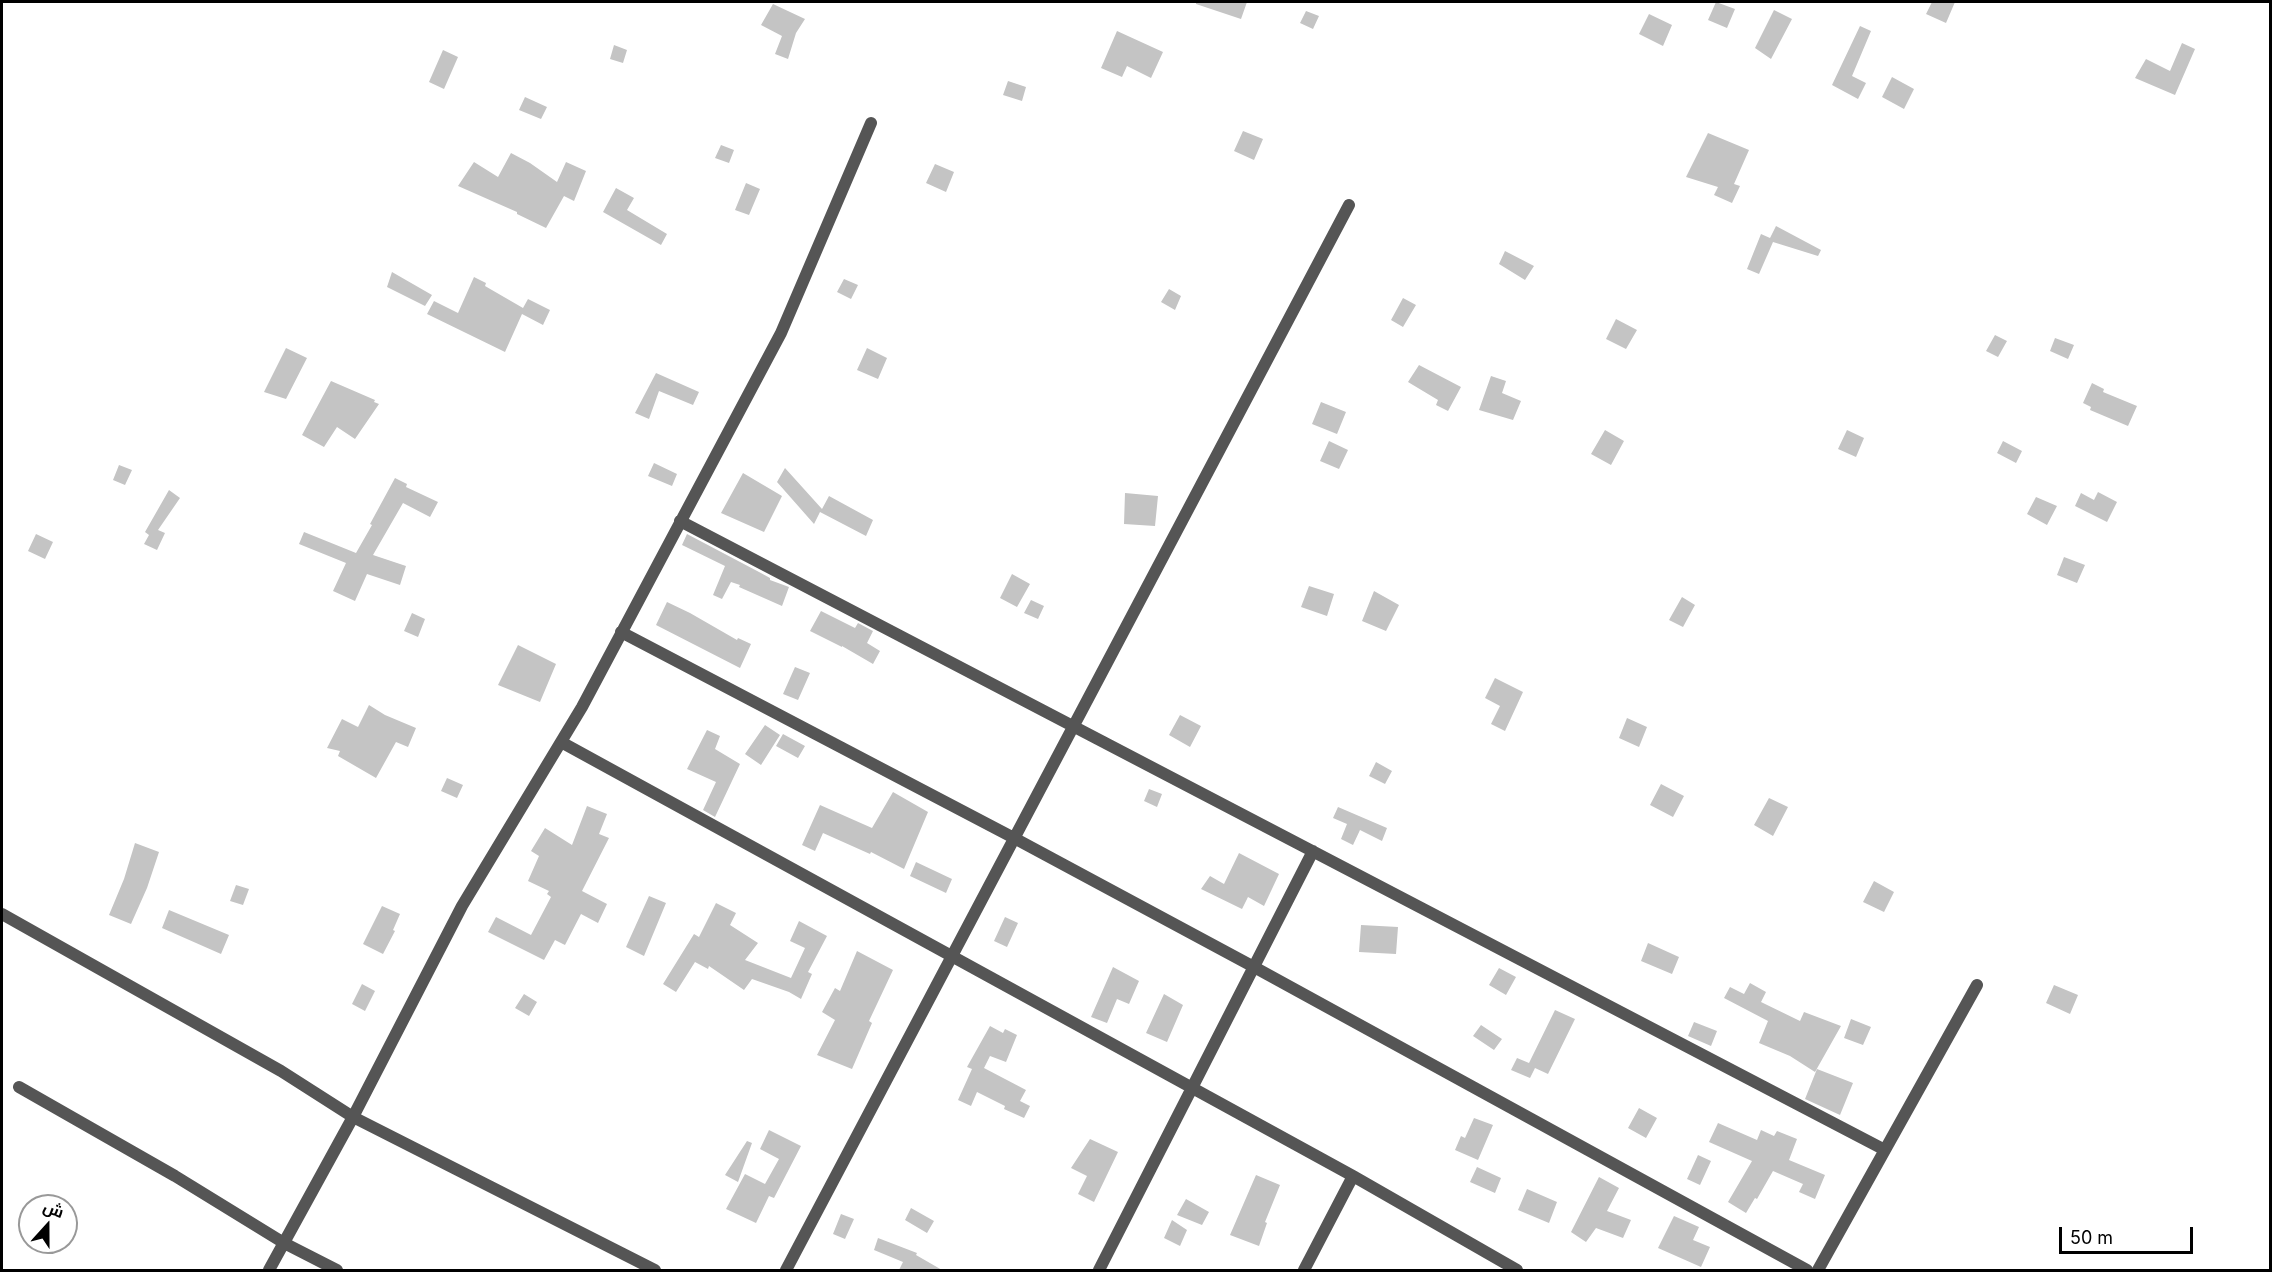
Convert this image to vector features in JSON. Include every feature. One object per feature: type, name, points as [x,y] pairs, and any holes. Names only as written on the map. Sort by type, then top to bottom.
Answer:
[{"type":"street","points":[[269,1270],[462,906],[561,742],[781,333],[871,123]]},
{"type":"street","points":[[786,1270],[1349,205]]},
{"type":"street","points":[[680,521],[1885,1150]]},
{"type":"street","points":[[621,632],[1014,838],[1808,1270]]},
{"type":"street","points":[[561,742],[1353,1176],[1517,1270]]},
{"type":"street","points":[[1099,1270],[1313,851]]},
{"type":"street","points":[[2,914],[280,1071],[352,1117],[655,1270]]},
{"type":"street","points":[[1818,1270],[1977,985]]},
{"type":"street","points":[[19,1087],[174,1176],[284,1243],[337,1270]]},
{"type":"street","points":[[1304,1270],[1353,1176]]},
{"type":"building","points":[[1196,2],[1247,2],[1241,19],[1196,4]]},
{"type":"building","points":[[1716,2],[1735,9],[1727,28],[1708,20]]},
{"type":"building","points":[[1932,2],[1955,2],[1946,23],[1926,14]]},
{"type":"building","points":[[773,4],[805,19],[796,33],[788,59],[775,54],[782,36],[761,25]]},
{"type":"building","points":[[1774,10],[1792,19],[1771,59],[1755,48]]},
{"type":"building","points":[[1306,11],[1319,16],[1313,29],[1300,23]]},
{"type":"building","points":[[1649,14],[1672,25],[1663,46],[1639,34]]},
{"type":"building","points":[[1860,26],[1871,31],[1852,76],[1866,83],[1858,99],[1832,85]]},
{"type":"building","points":[[1117,31],[1163,52],[1151,78],[1127,66],[1122,77],[1101,68]]},
{"type":"building","points":[[2182,43],[2195,49],[2175,95],[2135,78],[2146,59],[2170,71]]},
{"type":"building","points":[[614,45],[627,50],[623,63],[610,59]]},
{"type":"building","points":[[443,50],[458,57],[444,89],[429,82]]},
{"type":"building","points":[[1892,77],[1914,89],[1904,109],[1882,97]]},
{"type":"building","points":[[1008,81],[1026,87],[1022,101],[1003,95]]},
{"type":"building","points":[[525,97],[547,107],[541,119],[519,110]]},
{"type":"building","points":[[1243,131],[1263,139],[1254,160],[1234,151]]},
{"type":"building","points":[[1708,133],[1749,150],[1734,184],[1740,186],[1732,203],[1714,195],[1718,187],[1686,177]]},
{"type":"building","points":[[721,145],[734,150],[729,163],[715,158]]},
{"type":"building","points":[[511,153],[557,182],[566,162],[586,171],[574,201],[564,196],[546,228],[517,212],[458,186],[474,162],[498,177]]},
{"type":"building","points":[[935,164],[954,172],[946,192],[926,183]]},
{"type":"building","points":[[746,183],[760,189],[749,215],[735,210]]},
{"type":"building","points":[[616,188],[634,198],[627,210],[667,234],[661,245],[603,212]]},
{"type":"building","points":[[1776,226],[1821,250],[1818,256],[1773,242],[1759,274],[1747,269],[1761,234],[1770,238]]},
{"type":"building","points":[[1505,251],[1534,266],[1525,280],[1499,264]]},
{"type":"building","points":[[392,272],[432,295],[425,306],[387,287]]},
{"type":"building","points":[[474,277],[523,308],[528,299],[550,310],[543,325],[522,314],[505,352],[427,314],[434,301],[458,313]]},
{"type":"building","points":[[844,279],[858,285],[851,299],[837,292]]},
{"type":"building","points":[[1169,289],[1181,296],[1175,310],[1161,302]]},
{"type":"building","points":[[1403,298],[1416,305],[1403,327],[1391,320]]},
{"type":"building","points":[[1616,319],[1637,330],[1626,349],[1606,339]]},
{"type":"building","points":[[1995,335],[2007,341],[1998,357],[1986,351]]},
{"type":"building","points":[[2055,338],[2074,345],[2068,359],[2050,351]]},
{"type":"building","points":[[286,348],[307,358],[286,399],[264,392]]},
{"type":"building","points":[[867,348],[887,358],[878,379],[857,370]]},
{"type":"building","points":[[1419,365],[1461,387],[1448,411],[1436,405],[1438,400],[1408,382]]},
{"type":"building","points":[[656,373],[699,392],[693,405],[659,391],[649,419],[635,413]]},
{"type":"building","points":[[1491,376],[1506,381],[1502,393],[1521,401],[1513,420],[1479,410]]},
{"type":"building","points":[[331,381],[375,400],[374,402],[379,404],[355,439],[337,427],[324,447],[302,435]]},
{"type":"building","points":[[2092,383],[2104,389],[2103,392],[2137,406],[2128,426],[2090,410],[2091,407],[2083,403]]},
{"type":"building","points":[[1321,402],[1346,412],[1337,434],[1312,424]]},
{"type":"building","points":[[1605,430],[1624,441],[1611,465],[1591,454]]},
{"type":"building","points":[[1847,430],[1864,438],[1856,457],[1838,449]]},
{"type":"building","points":[[1329,441],[1348,450],[1339,469],[1320,461]]},
{"type":"building","points":[[2003,441],[2022,451],[2016,463],[1997,453]]},
{"type":"building","points":[[654,463],[677,474],[672,486],[648,476]]},
{"type":"building","points":[[119,465],[132,470],[125,485],[113,480]]},
{"type":"building","points":[[785,468],[822,509],[829,496],[873,520],[866,536],[820,512],[814,524],[777,482]]},
{"type":"building","points":[[743,473],[782,496],[764,532],[721,513]]},
{"type":"building","points":[[395,478],[407,484],[406,487],[438,502],[430,517],[403,503],[373,555],[406,566],[400,585],[367,574],[355,601],[333,591],[346,563],[299,544],[304,532],[356,553]]},
{"type":"building","points":[[169,490],[180,498],[158,530],[165,533],[157,550],[144,544],[149,535],[145,532]]},
{"type":"building","points":[[2098,492],[2117,502],[2107,522],[2075,506],[2081,493],[2094,500]]},
{"type":"building","points":[[1125,493],[1158,496],[1155,526],[1124,524]]},
{"type":"building","points":[[2036,497],[2057,506],[2047,525],[2027,514]]},
{"type":"building","points":[[36,534],[53,542],[45,559],[28,551]]},
{"type":"building","points":[[687,534],[770,580],[789,587],[782,606],[731,582],[722,599],[713,595],[725,566],[682,545]]},
{"type":"building","points":[[2064,557],[2085,565],[2077,583],[2057,575]]},
{"type":"building","points":[[1012,574],[1030,584],[1017,607],[1000,598]]},
{"type":"building","points":[[1309,586],[1334,594],[1327,616],[1301,607]]},
{"type":"building","points":[[1374,591],[1399,605],[1386,631],[1362,621]]},
{"type":"building","points":[[1682,597],[1695,605],[1683,627],[1669,620]]},
{"type":"building","points":[[1031,600],[1044,606],[1038,619],[1024,613]]},
{"type":"building","points":[[667,602],[737,640],[738,638],[751,644],[740,668],[656,625]]},
{"type":"building","points":[[821,611],[855,628],[858,623],[873,631],[867,643],[880,651],[873,664],[810,631]]},
{"type":"building","points":[[412,613],[425,619],[418,637],[404,631]]},
{"type":"building","points":[[518,645],[556,664],[540,702],[498,685]]},
{"type":"building","points":[[795,667],[810,673],[798,700],[783,694]]},
{"type":"building","points":[[1495,678],[1523,692],[1505,731],[1491,724],[1500,706],[1485,698]]},
{"type":"building","points":[[369,705],[385,715],[416,728],[408,747],[396,742],[376,778],[338,756],[340,751],[327,748],[342,719],[358,727]]},
{"type":"building","points":[[1180,715],[1201,726],[1190,747],[1169,735]]},
{"type":"building","points":[[1627,718],[1647,727],[1639,747],[1619,738]]},
{"type":"building","points":[[765,725],[780,735],[761,765],[745,754]]},
{"type":"building","points":[[707,730],[720,736],[715,749],[740,764],[715,817],[703,810],[716,782],[687,769]]},
{"type":"building","points":[[783,734],[805,746],[798,758],[776,746]]},
{"type":"building","points":[[1376,762],[1392,771],[1385,784],[1369,776]]},
{"type":"building","points":[[447,778],[463,785],[457,798],[441,791]]},
{"type":"building","points":[[1661,784],[1684,796],[1673,817],[1650,805]]},
{"type":"building","points":[[1149,789],[1162,794],[1157,807],[1144,801]]},
{"type":"building","points":[[893,792],[928,812],[904,869],[871,852],[870,854],[823,833],[815,851],[802,845],[820,805],[872,828]]},
{"type":"building","points":[[1769,798],[1788,807],[1773,836],[1754,825]]},
{"type":"building","points":[[587,806],[607,814],[599,834],[609,838],[582,891],[607,904],[598,923],[581,914],[565,945],[555,940],[544,960],[488,932],[496,917],[531,935],[551,897],[547,894],[549,891],[528,881],[539,856],[531,851],[545,828],[572,845]]},
{"type":"building","points":[[1338,807],[1387,828],[1382,841],[1360,830],[1353,845],[1341,839],[1347,824],[1333,818]]},
{"type":"building","points":[[135,843],[159,852],[147,888],[131,924],[109,915],[124,879]]},
{"type":"building","points":[[1239,853],[1279,874],[1264,906],[1248,897],[1242,909],[1201,889],[1210,876],[1224,884]]},
{"type":"building","points":[[916,862],[952,879],[946,893],[910,876]]},
{"type":"building","points":[[1874,881],[1894,892],[1884,912],[1863,902]]},
{"type":"building","points":[[236,885],[249,889],[243,905],[230,901]]},
{"type":"building","points":[[649,896],[666,903],[644,956],[626,947]]},
{"type":"building","points":[[716,903],[736,913],[730,925],[758,943],[745,960],[791,978],[805,948],[790,941],[799,921],[827,936],[808,972],[812,974],[801,999],[789,992],[752,979],[744,990],[709,966],[708,969],[695,962],[676,992],[663,984],[694,934],[699,937]]},
{"type":"building","points":[[382,906],[400,914],[393,930],[395,931],[383,954],[363,944]]},
{"type":"building","points":[[169,910],[229,935],[221,954],[162,928]]},
{"type":"building","points":[[1005,917],[1018,923],[1007,947],[994,941]]},
{"type":"building","points":[[1361,925],[1398,927],[1396,954],[1359,952]]},
{"type":"building","points":[[1648,943],[1679,957],[1672,974],[1641,961]]},
{"type":"building","points":[[857,951],[893,970],[869,1021],[872,1023],[852,1069],[817,1055],[835,1020],[822,1012],[835,988],[840,991]]},
{"type":"building","points":[[1113,967],[1139,981],[1129,1004],[1117,999],[1107,1023],[1091,1017]]},
{"type":"building","points":[[1499,968],[1516,977],[1506,995],[1489,985]]},
{"type":"building","points":[[1750,983],[1766,992],[1761,1002],[1800,1021],[1804,1012],[1841,1026],[1815,1072],[1790,1056],[1759,1043],[1768,1021],[1724,998],[1730,987],[1744,994]]},
{"type":"building","points":[[362,984],[375,991],[365,1011],[352,1004]]},
{"type":"building","points":[[2054,985],[2078,995],[2070,1014],[2046,1003]]},
{"type":"building","points":[[524,994],[537,1002],[529,1016],[515,1008]]},
{"type":"building","points":[[1164,994],[1183,1005],[1167,1042],[1146,1033]]},
{"type":"building","points":[[1555,1010],[1575,1019],[1548,1074],[1535,1068],[1530,1078],[1511,1070],[1517,1058],[1529,1063]]},
{"type":"building","points":[[1851,1019],[1871,1027],[1863,1045],[1844,1038]]},
{"type":"building","points":[[1694,1022],[1717,1031],[1711,1046],[1688,1036]]},
{"type":"building","points":[[1481,1025],[1502,1039],[1494,1050],[1473,1036]]},
{"type":"building","points":[[990,1026],[1003,1033],[1005,1029],[1017,1035],[1006,1062],[990,1056],[984,1068],[1026,1090],[1020,1101],[1030,1106],[1024,1118],[1004,1109],[1005,1106],[977,1092],[971,1106],[958,1100],[972,1069],[967,1067]]},
{"type":"building","points":[[1817,1069],[1853,1083],[1840,1115],[1805,1099]]},
{"type":"building","points":[[1639,1108],[1657,1118],[1646,1138],[1628,1128]]},
{"type":"building","points":[[1474,1118],[1493,1125],[1478,1160],[1455,1150],[1461,1136],[1465,1138]]},
{"type":"building","points":[[1718,1123],[1757,1140],[1761,1130],[1774,1136],[1777,1131],[1797,1139],[1789,1160],[1825,1175],[1815,1199],[1799,1192],[1803,1184],[1773,1171],[1746,1213],[1728,1202],[1752,1161],[1709,1142]]},
{"type":"building","points":[[769,1130],[801,1146],[774,1198],[769,1196],[756,1223],[726,1209],[745,1174],[765,1184],[779,1159],[760,1149]]},
{"type":"building","points":[[1090,1139],[1118,1152],[1094,1202],[1078,1194],[1087,1176],[1071,1168]]},
{"type":"building","points":[[747,1141],[752,1143],[738,1182],[725,1175]]},
{"type":"building","points":[[1698,1155],[1711,1161],[1700,1185],[1687,1179]]},
{"type":"building","points":[[1477,1167],[1501,1178],[1495,1193],[1470,1182]]},
{"type":"building","points":[[1256,1175],[1280,1185],[1265,1222],[1267,1223],[1259,1246],[1230,1235]]},
{"type":"building","points":[[1599,1177],[1619,1188],[1607,1211],[1631,1220],[1623,1238],[1596,1228],[1586,1242],[1571,1232]]},
{"type":"building","points":[[1527,1189],[1557,1202],[1549,1223],[1518,1210]]},
{"type":"building","points":[[1186,1199],[1209,1212],[1202,1225],[1177,1215]]},
{"type":"building","points":[[911,1208],[934,1221],[927,1233],[905,1220]]},
{"type":"building","points":[[841,1214],[854,1219],[845,1239],[833,1234]]},
{"type":"building","points":[[1674,1216],[1699,1227],[1693,1240],[1710,1247],[1701,1267],[1658,1248]]},
{"type":"building","points":[[1172,1220],[1187,1230],[1180,1246],[1164,1238]]},
{"type":"building","points":[[878,1238],[917,1253],[916,1255],[942,1270],[899,1270],[903,1262],[874,1250]]}]
